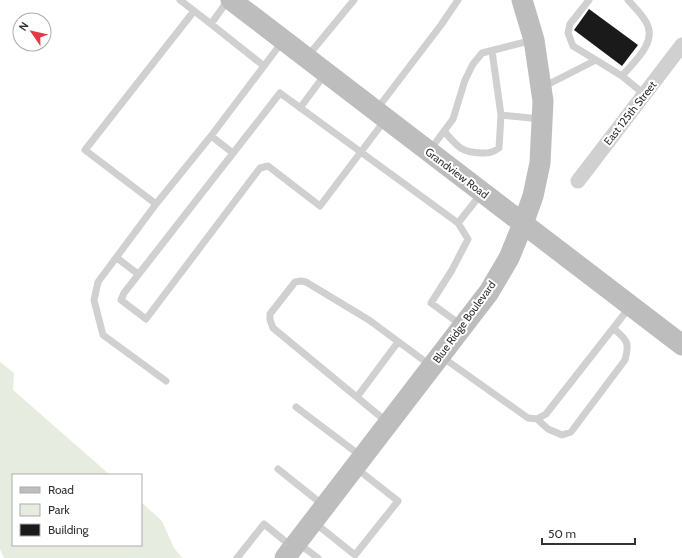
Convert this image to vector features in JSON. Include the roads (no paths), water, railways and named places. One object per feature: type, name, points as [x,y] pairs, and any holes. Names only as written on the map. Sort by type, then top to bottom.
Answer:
[{"type":"main road","name":"Blue Ridge Boulevard","points":[[292,549],[489,292],[509,258],[533,196],[540,163],[543,101],[542,88],[534,40],[522,0]]},
{"type":"main road","name":"Grandview Road","points":[[238,4],[380,115],[682,345]]},
{"type":"street","name":"East 125th Street","points":[[578,181],[682,45]]},
{"type":"lane","points":[[180,0],[264,66]]},
{"type":"lane","points":[[306,58],[354,0]]},
{"type":"lane","points":[[458,0],[380,115],[360,152],[320,206],[268,166],[260,168],[146,319],[121,300],[124,293],[138,274],[280,93],[360,152],[458,223],[468,239],[452,270],[431,303],[463,326]]},
{"type":"lane","points":[[589,0],[570,24],[568,33],[573,46],[622,76],[644,94]]},
{"type":"lane","points":[[622,76],[646,48],[650,35],[647,23],[628,0]]},
{"type":"lane","points":[[211,24],[238,4]]},
{"type":"lane","points":[[156,204],[85,150],[194,11]]},
{"type":"lane","points":[[166,381],[103,335],[94,300],[98,282],[156,204],[212,136],[283,40]]},
{"type":"lane","points":[[429,152],[453,119],[465,80],[473,64],[482,53],[534,40]]},
{"type":"lane","points":[[444,131],[461,149],[469,152],[491,153],[499,148],[501,115],[492,51]]},
{"type":"lane","points":[[542,88],[596,60]]},
{"type":"lane","points":[[300,108],[326,73]]},
{"type":"lane","points":[[501,115],[542,119]]},
{"type":"lane","points":[[212,136],[233,153]]},
{"type":"lane","points":[[458,223],[482,192]]},
{"type":"lane","points":[[117,258],[138,274]]},
{"type":"lane","points":[[388,424],[273,328],[270,320],[270,314],[294,282],[306,282],[369,320],[398,342],[436,361],[528,418],[537,419],[546,414],[631,306]]},
{"type":"lane","points":[[537,419],[548,429],[562,435],[571,432],[625,360],[629,348],[626,339],[613,328]]},
{"type":"lane","points":[[357,397],[398,342]]},
{"type":"lane","points":[[278,470],[355,555],[398,501],[359,462],[296,407]]},
{"type":"lane","points":[[237,558],[264,524],[292,549],[318,558]]}]
